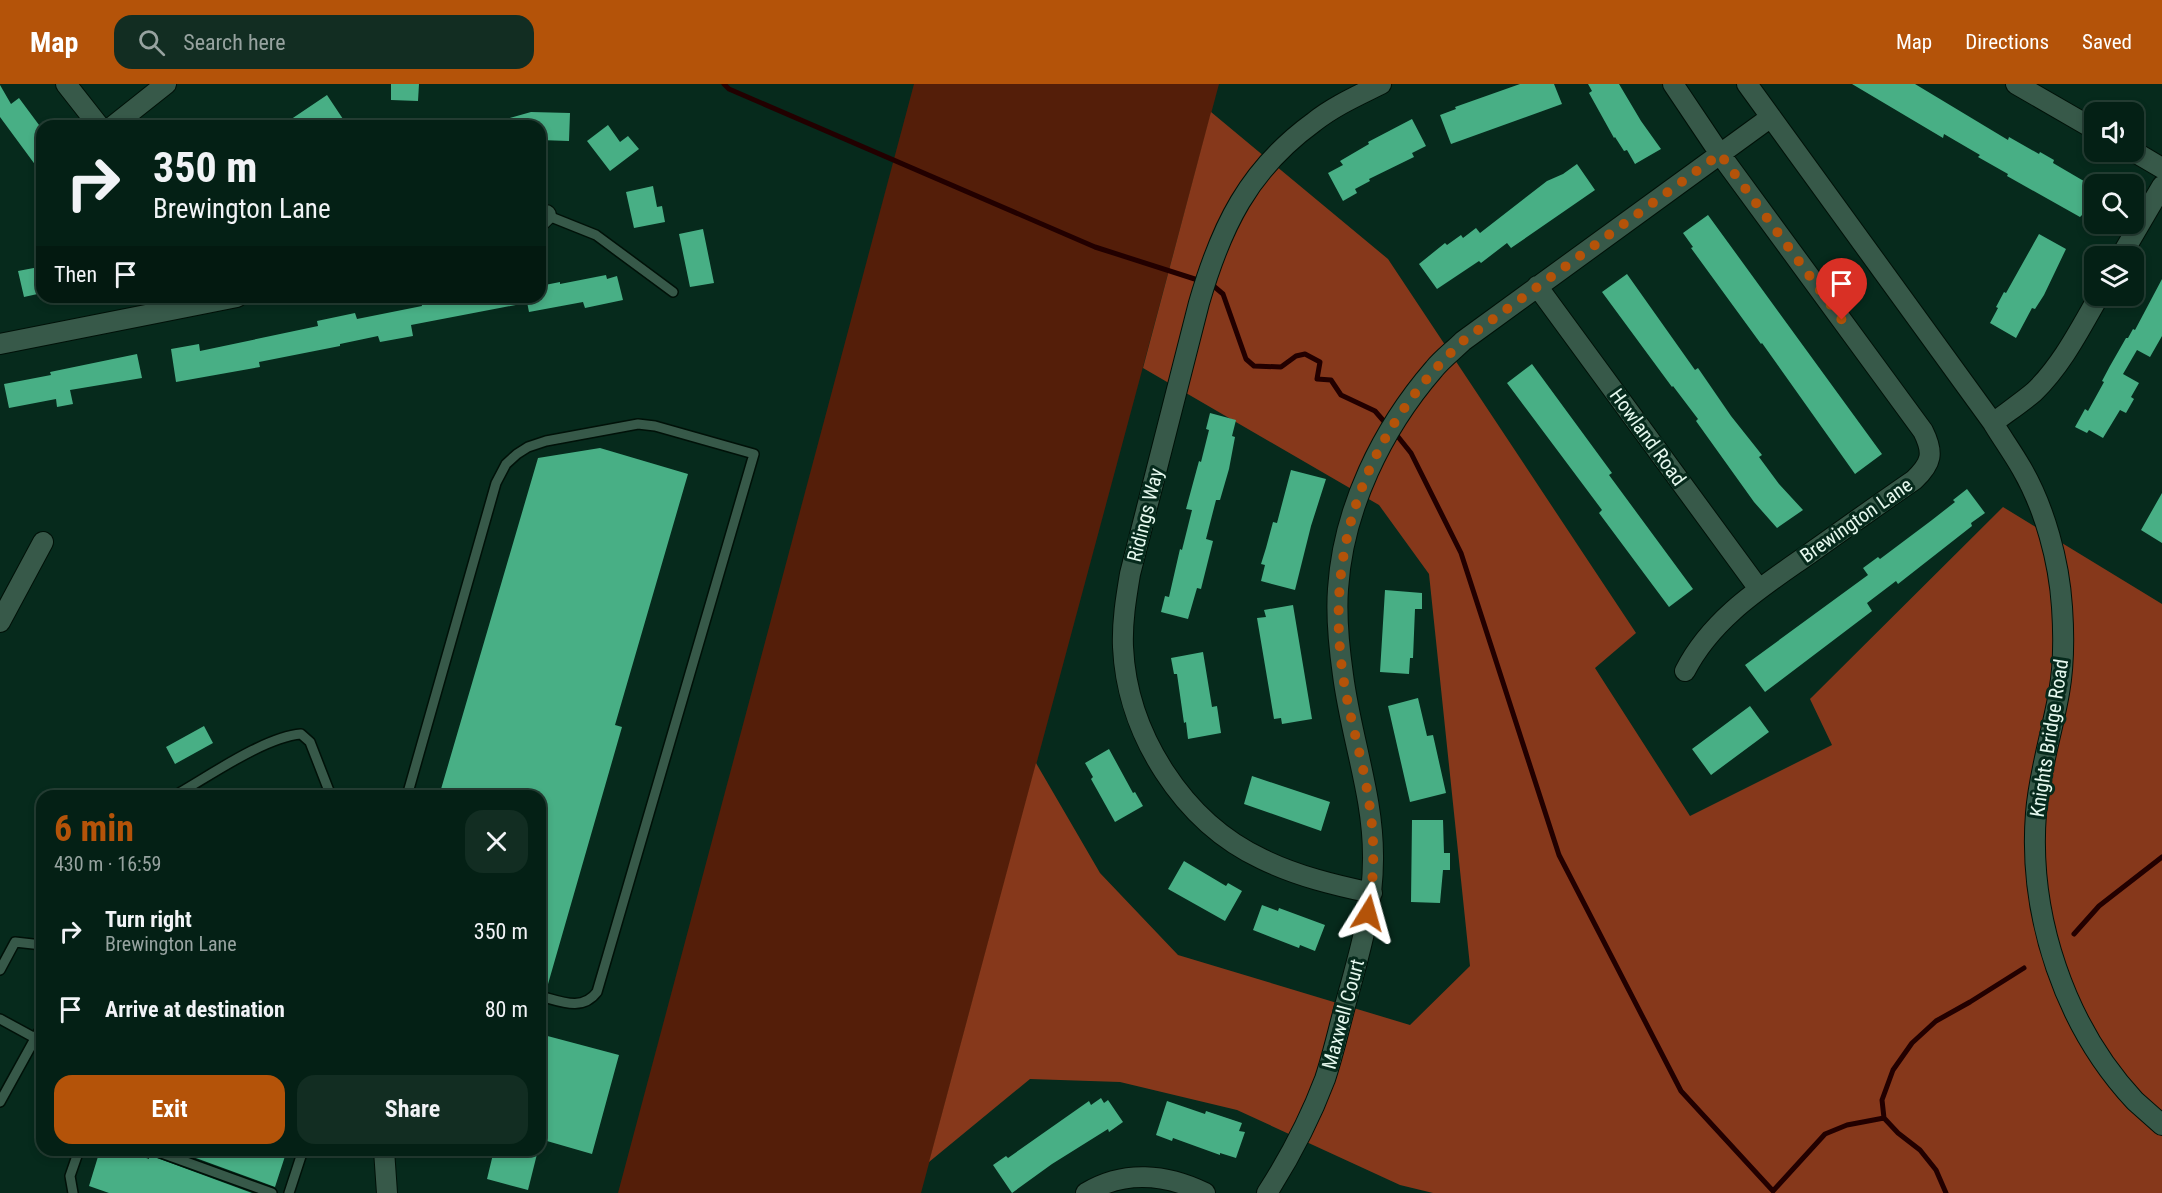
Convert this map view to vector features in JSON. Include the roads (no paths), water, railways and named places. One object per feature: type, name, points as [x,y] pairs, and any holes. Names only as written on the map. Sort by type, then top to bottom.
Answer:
[{"type":"street","points":[[66,84],[94,120]]},
{"type":"street","points":[[121,120],[166,84]]},
{"type":"street","name":"Ridings Way","points":[[1372,893],[1298,874],[1261,859],[1225,837],[1196,813],[1154,754],[1138,718],[1128,684],[1123,638],[1124,611],[1130,574],[1199,303],[1212,260],[1226,228],[1241,200],[1260,173],[1283,147],[1315,121],[1381,84]]},
{"type":"street","name":"Brewington Lane","points":[[1673,84],[1720,154],[1923,431],[1930,444],[1930,458],[1924,471],[1759,589],[1704,638],[1684,671]]},
{"type":"street","name":"Knights Bridge Road","points":[[1747,84],[1993,423],[2023,470],[2037,501],[2057,572],[2062,606],[2063,652],[2060,690],[2036,812],[2037,875],[2046,931],[2058,974],[2087,1035],[2135,1101],[2162,1125]]},
{"type":"street","points":[[2016,84],[2084,123]]},
{"type":"street","name":"Maxwell Court","points":[[1267,1193],[1306,1125],[1325,1077],[1364,934],[1372,893],[1373,860],[1368,795],[1343,676],[1338,628],[1338,588],[1343,552],[1354,510],[1367,474],[1404,409],[1435,368],[1463,341],[1771,117]]},
{"type":"street","points":[[2144,158],[2162,168]]},
{"type":"street","points":[[2127,246],[2162,186]]},
{"type":"street","name":"Howland Road","points":[[1537,286],[1759,589]]},
{"type":"street","points":[[0,344],[176,303]]},
{"type":"street","points":[[1993,423],[2033,392],[2052,372],[2093,306]]},
{"type":"street","points":[[0,622],[43,542]]},
{"type":"street","points":[[384,1156],[387,1193]]},
{"type":"street","points":[[1086,1193],[1117,1179],[1144,1177],[1171,1180],[1204,1193]]},
{"type":"lane","points":[[546,219],[596,235],[673,292]]},
{"type":"lane","points":[[409,790],[496,483],[506,464],[516,454],[546,441],[638,424],[655,426],[754,454],[597,992],[592,999],[575,1005],[546,998]]},
{"type":"lane","points":[[185,790],[270,742],[287,735],[301,734],[310,742],[329,790]]},
{"type":"lane","points":[[0,970],[15,942],[36,944]]},
{"type":"lane","points":[[0,1018],[34,1038]]},
{"type":"lane","points":[[0,1102],[36,1035]]},
{"type":"lane","points":[[72,1193],[70,1176],[77,1156]]},
{"type":"lane","points":[[170,1156],[272,1193]]},
{"type":"lane","points":[[290,1193],[301,1156]]},
{"type":"waterway","points":[[724,84],[729,89],[1095,247],[1201,281]]},
{"type":"waterway","points":[[1210,283],[1223,294],[1246,359],[1254,366],[1281,367],[1296,356],[1305,354],[1320,362],[1317,379],[1331,380],[1341,395],[1375,411],[1388,426]]},
{"type":"waterway","points":[[1395,433],[1411,453],[1461,553],[1559,855],[1681,1091],[1773,1191]]},
{"type":"waterway","points":[[2074,934],[2099,906],[2162,857]]},
{"type":"waterway","points":[[1946,1193],[1936,1170],[1920,1150],[1898,1133],[1884,1118],[1882,1100],[1893,1070],[1912,1043],[1936,1021],[2024,968]]},
{"type":"waterway","points":[[1773,1191],[1825,1134],[1847,1125],[1884,1118]]}]
